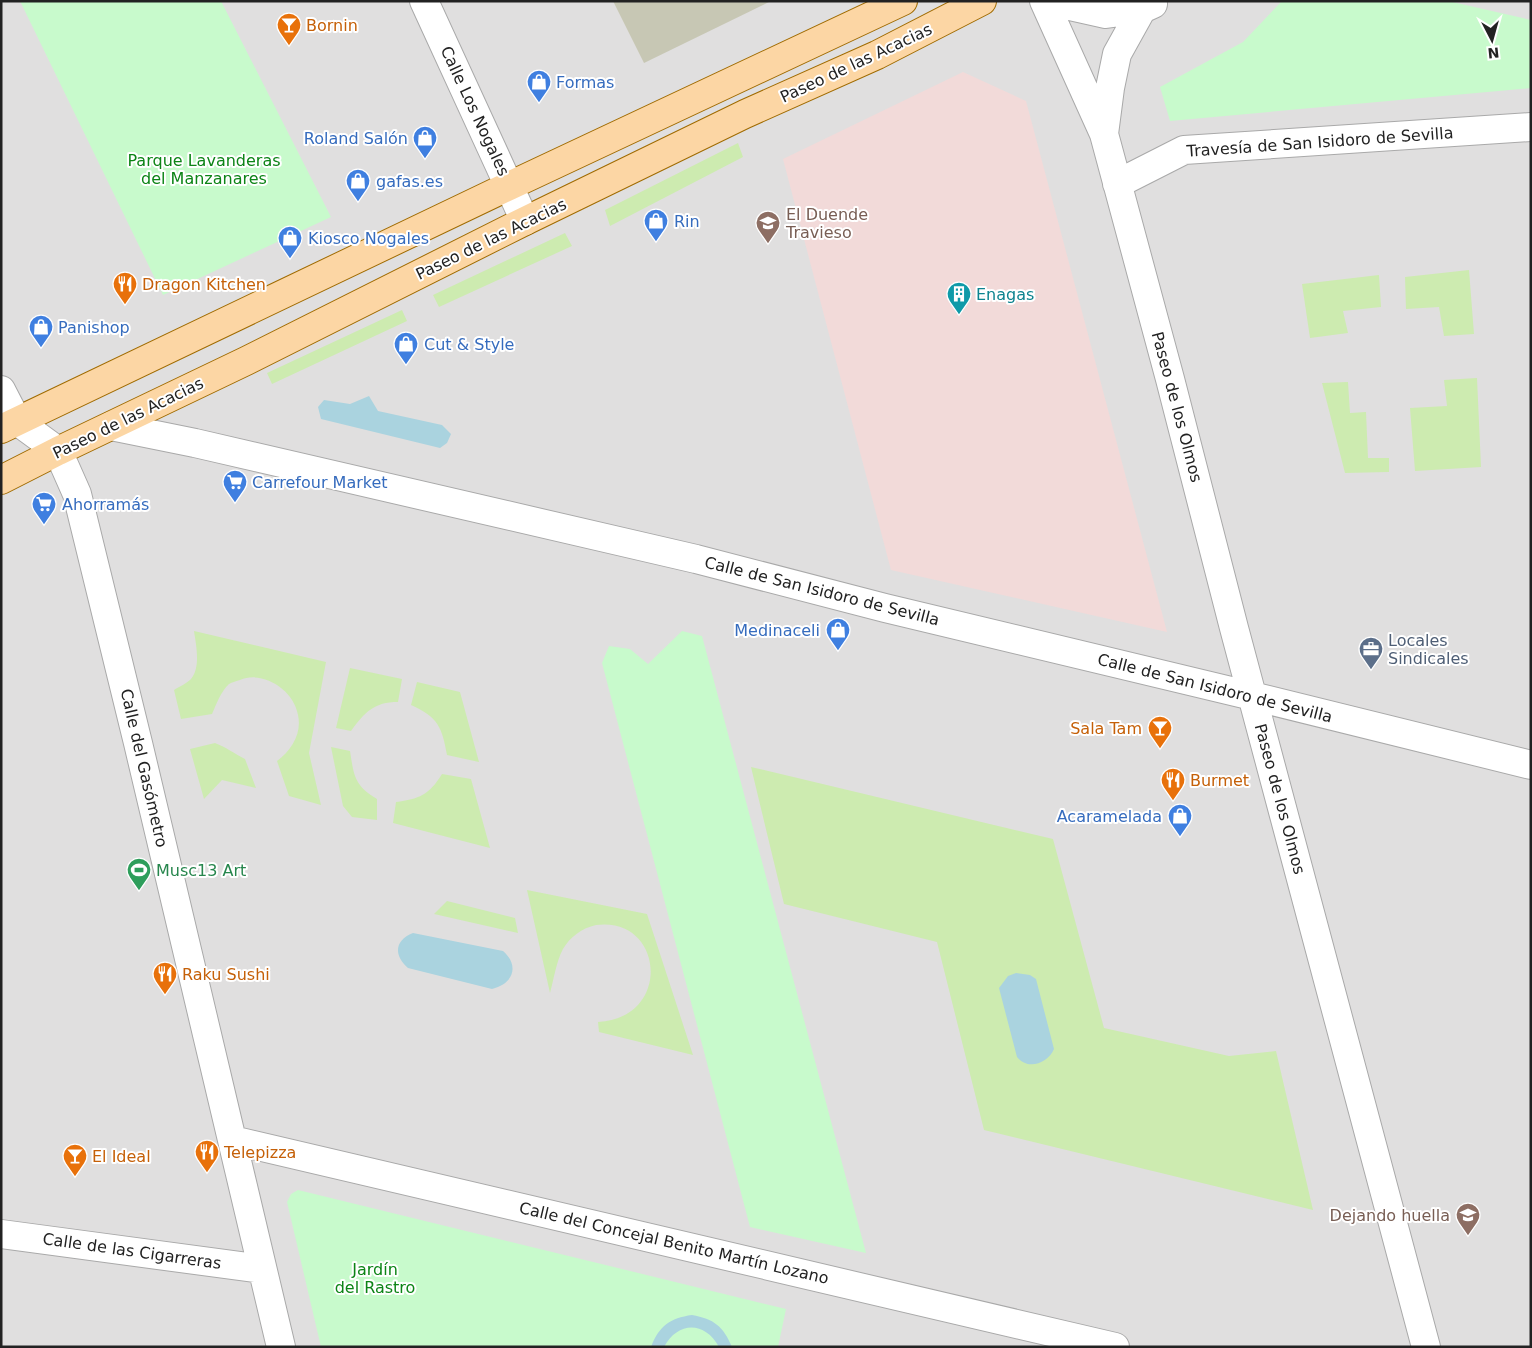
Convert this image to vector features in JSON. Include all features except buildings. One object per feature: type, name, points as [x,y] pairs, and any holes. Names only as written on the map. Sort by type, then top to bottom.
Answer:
[{"type":"main road","points":[[9,425],[903,1]]},
{"type":"main road","name":"Paseo de las Acacias","points":[[1,480],[246,361],[525,221],[745,114],[877,54],[982,1]]},
{"type":"street","name":"Calle Los Nogales","points":[[424,1],[525,221]]},
{"type":"street","points":[[1046,1],[1106,14],[1150,5]]},
{"type":"street","name":"Paseo de los Olmos","points":[[1046,1],[1104,134],[1426,1347]]},
{"type":"street","name":"Paseo de los Olmos","points":[[1104,134],[1117,54],[1150,5]]},
{"type":"street","name":"Travesía de San Isidoro de Sevilla","points":[[1117,184],[1184,150],[1531,127]]},
{"type":"street","name":"Calle del Gasómetro","points":[[1,390],[9,425],[58,451],[77,494],[281,1347]]},
{"type":"street","name":"Calle de San Isidoro de Sevilla","points":[[111,426],[195,442],[696,559],[885,608],[1531,765]]},
{"type":"street","name":"Calle del Concejal Benito Martín Lozano","points":[[232,1140],[1115,1347]]},
{"type":"street","name":"Calle de las Cigarreras","points":[[1,1234],[262,1269]]},
{"type":"shaded area","points":[[1,1],[1531,1],[1531,1347],[1,1347]]},
{"type":"shaded area","points":[[613,1],[771,1],[644,63]]},
{"type":"shaded area","points":[[963,72],[1026,101],[1167,632],[891,570],[783,159]]},
{"type":"green space","name":"Parque Lavanderas del Manzanares","points":[[20,1],[221,1],[331,217],[163,295]]},
{"type":"green space","points":[[1282,1],[1448,1],[1531,20],[1531,88],[1170,121],[1160,87],[1243,42]]},
{"type":"green space","points":[[738,143],[743,157],[610,226],[605,210]]},
{"type":"green space","points":[[565,233],[572,246],[439,307],[433,295]]},
{"type":"green space","points":[[1469,270],[1474,334],[1444,336],[1439,307],[1406,309],[1405,277]]},
{"type":"green space","points":[[1379,275],[1381,307],[1343,311],[1348,333],[1310,338],[1302,284]]},
{"type":"green space","points":[[402,310],[407,321],[272,384],[267,373]]},
{"type":"green space","points":[[1477,378],[1481,467],[1415,471],[1410,408],[1447,406],[1444,380]]},
{"type":"green space","points":[[1348,382],[1350,413],[1366,412],[1368,458],[1389,458],[1389,472],[1345,473],[1322,383]]},
{"type":"green space","points":[[194,631],[326,662],[309,753],[321,805],[289,796],[277,761],[295,741],[299,722],[295,706],[284,690],[276,684],[258,678],[233,682],[224,690],[212,714],[181,719],[174,690],[191,679],[194,674],[197,656]]},
{"type":"green space","points":[[682,631],[702,636],[866,1253],[750,1227],[602,663],[609,646],[630,649],[648,664]]},
{"type":"green space","points":[[350,668],[402,679],[398,702],[382,704],[371,709],[351,731],[336,728]]},
{"type":"green space","points":[[417,682],[460,692],[479,762],[447,755],[441,730],[437,724],[427,714],[411,705]]},
{"type":"green space","points":[[215,743],[245,759],[256,788],[222,780],[204,799],[190,749]]},
{"type":"green space","points":[[331,747],[350,751],[356,779],[369,794],[377,799],[377,820],[352,817],[343,806]]},
{"type":"green space","points":[[751,767],[1053,839],[1104,1028],[1229,1056],[1276,1051],[1313,1210],[984,1130],[937,942],[784,904]]},
{"type":"green space","points":[[442,774],[471,779],[490,848],[393,823],[396,802],[423,795],[433,787]]},
{"type":"green space","points":[[527,890],[647,914],[693,1055],[599,1032],[598,1022],[622,1016],[639,1004],[648,987],[651,969],[646,951],[636,936],[619,926],[596,925],[586,928],[573,937],[561,954],[550,993]]},
{"type":"green space","points":[[447,901],[515,918],[518,933],[434,914]]},
{"type":"green space","name":"Jardín del Rastro","points":[[298,1190],[786,1309],[778,1347],[321,1347],[287,1202],[291,1194]]},
{"type":"water","points":[[369,396],[378,411],[442,425],[451,434],[447,443],[440,448],[321,419],[318,407],[324,400],[350,404]]},
{"type":"water","points":[[413,933],[503,951],[513,968],[512,974],[505,983],[492,989],[408,968],[400,958],[398,948],[407,936]]},
{"type":"water","points":[[1016,973],[1030,975],[1036,979],[1054,1049],[1047,1058],[1037,1064],[1027,1064],[1017,1057],[999,988],[1008,976]]},
{"type":"water","points":[[692,1315],[712,1321],[717,1325],[725,1334],[732,1347],[719,1347],[706,1332],[691,1328],[677,1332],[664,1347],[651,1347],[666,1324],[677,1318]]},
{"type":"place","name":"Bornin","points":[[289,46]]},
{"type":"place","name":"Formas","points":[[539,103]]},
{"type":"place","name":"Roland Salón","points":[[425,159]]},
{"type":"place","name":"gafas.es","points":[[358,202]]},
{"type":"place","name":"Rin","points":[[656,242]]},
{"type":"place","name":"El Duende Travieso","points":[[768,244]]},
{"type":"place","name":"Kiosco Nogales","points":[[290,259]]},
{"type":"place","name":"Dragon Kitchen","points":[[125,305]]},
{"type":"place","name":"Enagas","points":[[959,315]]},
{"type":"place","name":"Panishop","points":[[41,348]]},
{"type":"place","name":"Cut & Style","points":[[406,365]]},
{"type":"place","name":"Carrefour Market","points":[[235,503]]},
{"type":"place","name":"Ahorramás","points":[[44,525]]},
{"type":"place","name":"Medinaceli","points":[[838,651]]},
{"type":"place","name":"Locales Sindicales","points":[[1371,670]]},
{"type":"place","name":"Sala Tam","points":[[1160,749]]},
{"type":"place","name":"Burmet","points":[[1173,801]]},
{"type":"place","name":"Acaramelada","points":[[1180,837]]},
{"type":"place","name":"Musc13 Art","points":[[139,891]]},
{"type":"place","name":"Raku Sushi","points":[[165,995]]},
{"type":"place","name":"Telepizza","points":[[207,1173]]},
{"type":"place","name":"El Ideal","points":[[75,1177]]},
{"type":"place","name":"Dejando huella","points":[[1468,1236]]}]
